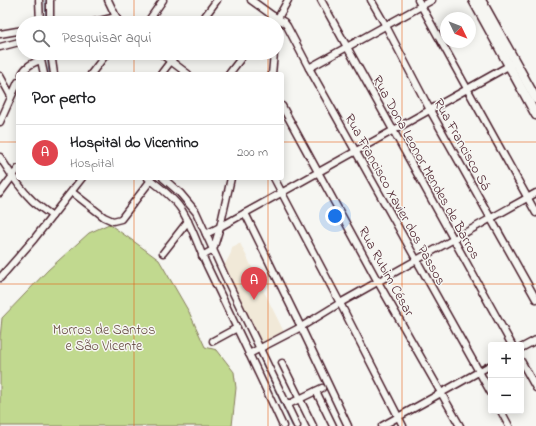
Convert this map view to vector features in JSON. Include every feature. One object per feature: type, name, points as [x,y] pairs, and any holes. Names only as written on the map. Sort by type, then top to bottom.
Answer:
[{"type":"main road","points":[[473,0],[486,17],[512,64],[536,115]]},
{"type":"main road","points":[[481,0],[486,17]]},
{"type":"main road","points":[[512,64],[536,99]]},
{"type":"street","points":[[39,0],[40,16]]},
{"type":"street","points":[[50,0],[50,16]]},
{"type":"street","points":[[108,0],[116,16]]},
{"type":"street","points":[[151,16],[163,0]]},
{"type":"street","points":[[205,16],[217,0]]},
{"type":"street","name":"Rua Francisco Xavier dos Passos","points":[[251,0],[275,16]]},
{"type":"street","points":[[277,16],[288,0]]},
{"type":"street","name":"Rua Dona Leonor Mendes de Barros","points":[[321,0],[510,342]]},
{"type":"street","name":"Rua Francisco Sá","points":[[371,0],[430,110],[536,299]]},
{"type":"street","points":[[309,68],[386,26],[420,3],[432,0]]},
{"type":"street","points":[[420,3],[536,212]]},
{"type":"street","name":"Rua Francisco Xavier dos Passos","points":[[284,22],[488,387]]},
{"type":"street","points":[[0,34],[16,31]]},
{"type":"street","points":[[0,47],[16,43]]},
{"type":"street","points":[[23,72],[29,64],[35,60]]},
{"type":"street","points":[[42,60],[44,72]]},
{"type":"street","points":[[52,60],[54,72]]},
{"type":"street","points":[[93,72],[102,60]]},
{"type":"street","points":[[231,72],[240,60]]},
{"type":"street","points":[[272,72],[273,60]]},
{"type":"street","points":[[163,72],[171,61],[185,72]]},
{"type":"street","points":[[206,234],[512,64]]},
{"type":"street","points":[[0,76],[11,96]]},
{"type":"street","points":[[0,122],[16,86]]},
{"type":"street","name":"Rua Rubim César","points":[[284,110],[378,282],[460,426]]},
{"type":"street","points":[[0,157],[12,176],[31,200],[52,216]]},
{"type":"street","points":[[0,193],[16,171]]},
{"type":"street","points":[[0,278],[31,243],[81,180]]},
{"type":"street","points":[[72,192],[104,218],[113,221],[120,219],[149,180]]},
{"type":"street","points":[[151,180],[174,201],[188,221],[237,328],[254,351],[287,405],[297,426]]},
{"type":"street","points":[[165,180],[180,193],[196,212],[213,250],[284,426]]},
{"type":"street","points":[[203,256],[213,250],[231,180]]},
{"type":"street","points":[[275,180],[403,426]]},
{"type":"street","points":[[254,351],[301,327],[340,303],[536,194]]},
{"type":"street","points":[[245,213],[348,426]]},
{"type":"street","points":[[163,253],[188,221]]},
{"type":"street","points":[[213,341],[237,328]]},
{"type":"street","points":[[524,346],[536,340]]},
{"type":"street","points":[[282,363],[313,426]]},
{"type":"street","points":[[524,366],[536,388]]},
{"type":"street","points":[[382,426],[442,394],[488,367]]},
{"type":"street","points":[[287,405],[319,389],[333,426]]},
{"type":"street","points":[[502,414],[509,426]]},
{"type":"shaded area","points":[[240,243],[285,334],[261,346],[224,266],[231,253],[232,247]]},
{"type":"green space","name":"Morros de Santos e São Vicente","points":[[109,224],[159,260],[189,312],[205,347],[217,350],[234,372],[236,388],[232,426],[0,426],[0,338],[2,318],[48,270],[89,233]]},
{"type":"waterway","points":[[45,0],[46,16]]},
{"type":"waterway","points":[[48,60],[49,72]]},
{"type":"waterway","points":[[212,255],[255,347]]},
{"type":"waterway","points":[[257,352],[292,426]]},
{"type":"place","name":"Hospital do Vicentino","points":[[254,300]]}]
